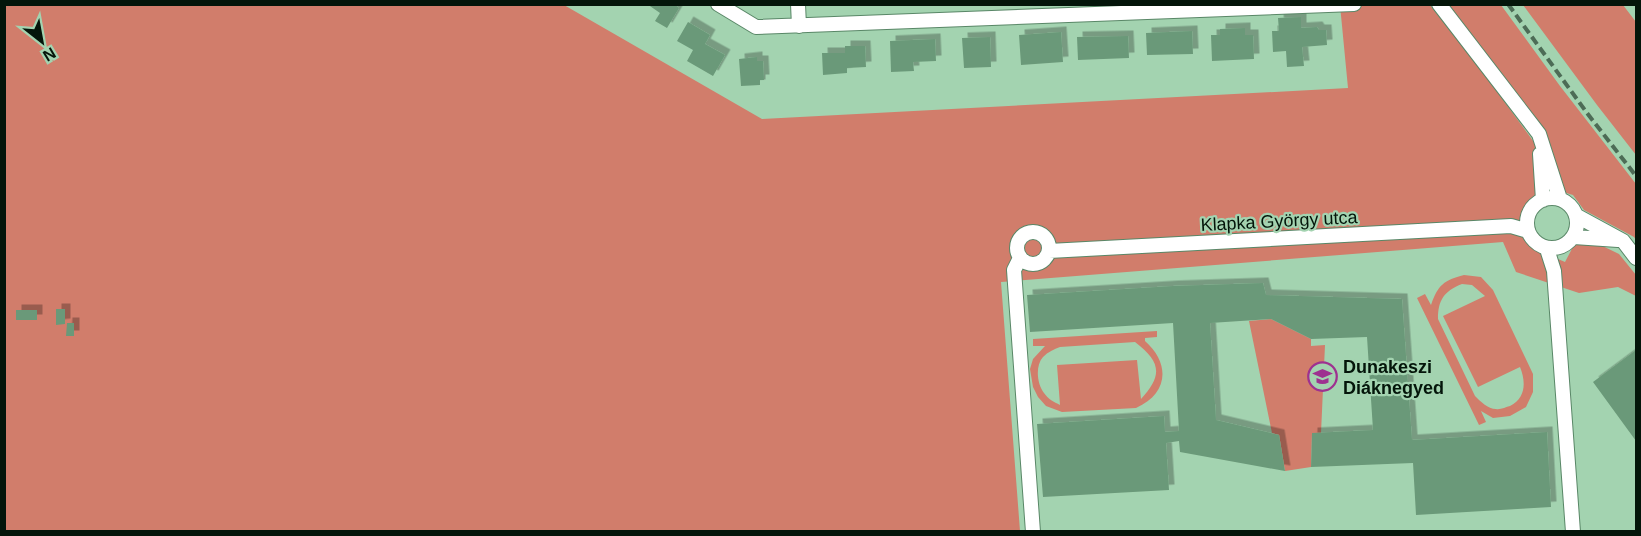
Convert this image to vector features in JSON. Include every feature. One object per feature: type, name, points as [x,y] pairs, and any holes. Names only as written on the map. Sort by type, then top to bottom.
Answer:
[{"type":"street","points":[[718,4],[756,27],[967,19],[1135,9],[1354,4]]},
{"type":"street","points":[[798,4],[799,26]]},
{"type":"street","points":[[966,4],[967,19]]},
{"type":"street","points":[[1439,4],[1539,134],[1560,199]]},
{"type":"street","points":[[1539,134],[1543,200]]},
{"type":"street","points":[[1560,199],[1568,202],[1577,216],[1578,223],[1574,237],[1564,246],[1547,249],[1532,239],[1528,231],[1528,216],[1531,209],[1543,200],[1560,199]]},
{"type":"street","name":"Klapka György utca","points":[[1511,226],[1528,216]]},
{"type":"street","points":[[1577,216],[1623,241],[1636,258]]},
{"type":"street","name":"Klapka György utca","points":[[1020,258],[1034,264],[1043,260],[1048,251],[1511,226],[1528,231]]},
{"type":"street","points":[[1033,531],[1014,270],[1020,258],[1018,242],[1020,237],[1030,232],[1044,236],[1048,251]]},
{"type":"street","points":[[1574,237],[1623,241]]},
{"type":"street","points":[[1547,249],[1554,271],[1573,531]]},
{"type":"shaded area","points":[[4,5],[564,5],[762,119],[1348,88],[1340,5],[1430,5],[1539,149],[1537,192],[1526,208],[1526,222],[1538,246],[1544,253],[1565,262],[1574,245],[1584,237],[1619,254],[1636,275],[1636,296],[1618,287],[1579,293],[1516,272],[1503,242],[1001,282],[1020,531],[5,531]]},
{"type":"shaded area","points":[[1449,5],[1501,5],[1636,184],[1636,240],[1584,210],[1573,195],[1563,192],[1542,132]]},
{"type":"shaded area","points":[[1523,5],[1623,5],[1636,22],[1636,155],[1597,105]]},
{"type":"shaded area","points":[[1464,275],[1481,277],[1493,290],[1533,374],[1533,392],[1526,407],[1510,416],[1493,418],[1481,411],[1486,422],[1479,425],[1417,298],[1425,294],[1431,305],[1443,284]],"holes":[[[1462,284],[1472,285],[1485,296],[1443,316],[1478,387],[1520,367],[1524,384],[1522,394],[1515,403],[1501,409],[1490,408],[1475,396],[1438,319],[1439,306],[1446,293]]]},
{"type":"shaded area","points":[[1271,319],[1311,339],[1311,346],[1325,345],[1321,433],[1312,434],[1311,467],[1285,471],[1279,435],[1272,433],[1249,321]]},
{"type":"shaded area","points":[[1157,331],[1157,337],[1145,338],[1145,341],[1159,359],[1162,369],[1160,387],[1147,402],[1136,408],[1062,412],[1046,406],[1033,387],[1030,369],[1033,359],[1045,346],[1033,346],[1033,339]],"holes":[[[1135,342],[1154,362],[1156,376],[1141,399],[1137,360],[1057,365],[1060,405],[1047,397],[1040,385],[1038,375],[1040,361],[1060,347]]]},
{"type":"building","points":[[647,4],[674,4],[679,8],[667,28],[655,21],[660,13]]},
{"type":"building","points":[[1301,17],[1301,28],[1317,27],[1319,30],[1326,30],[1327,45],[1302,47],[1304,66],[1287,67],[1286,51],[1273,52],[1272,31],[1279,31],[1278,18]]},
{"type":"building","points":[[688,22],[710,35],[705,44],[725,55],[713,76],[687,61],[693,50],[677,41]]},
{"type":"building","points":[[1245,28],[1245,35],[1253,35],[1254,59],[1212,61],[1211,35],[1220,35],[1220,29]]},
{"type":"building","points":[[1192,31],[1193,54],[1147,55],[1146,33]]},
{"type":"building","points":[[1061,32],[1063,62],[1021,65],[1019,35]]},
{"type":"building","points":[[1128,36],[1129,58],[1078,60],[1077,37]]},
{"type":"building","points":[[990,37],[991,67],[964,68],[962,38]]},
{"type":"building","points":[[935,39],[936,61],[913,62],[914,71],[891,72],[890,41]]},
{"type":"building","points":[[845,46],[865,46],[866,67],[847,68],[847,73],[823,75],[822,53],[845,53]]},
{"type":"building","points":[[757,57],[757,61],[763,61],[764,80],[760,80],[760,85],[741,86],[739,59]]},
{"type":"building","points":[[1263,283],[1266,295],[1402,299],[1412,440],[1547,432],[1551,507],[1416,515],[1413,463],[1311,467],[1312,433],[1373,430],[1367,337],[1311,339],[1271,319],[1210,323],[1216,420],[1279,435],[1285,471],[1180,452],[1179,441],[1166,443],[1169,490],[1043,497],[1037,424],[1164,416],[1165,432],[1179,431],[1173,323],[1030,332],[1027,295]]},
{"type":"building","points":[[56,309],[65,309],[65,324],[56,325]]},
{"type":"building","points":[[16,310],[37,310],[37,320],[16,320]]},
{"type":"building","points":[[67,323],[74,323],[74,336],[66,336]]},
{"type":"building","points":[[1636,350],[1636,441],[1593,382]]},
{"type":"railway","points":[[1508,4],[1636,176]]},
{"type":"place","name":"Dunakeszi Diáknegyed","points":[[1322,377]]}]
